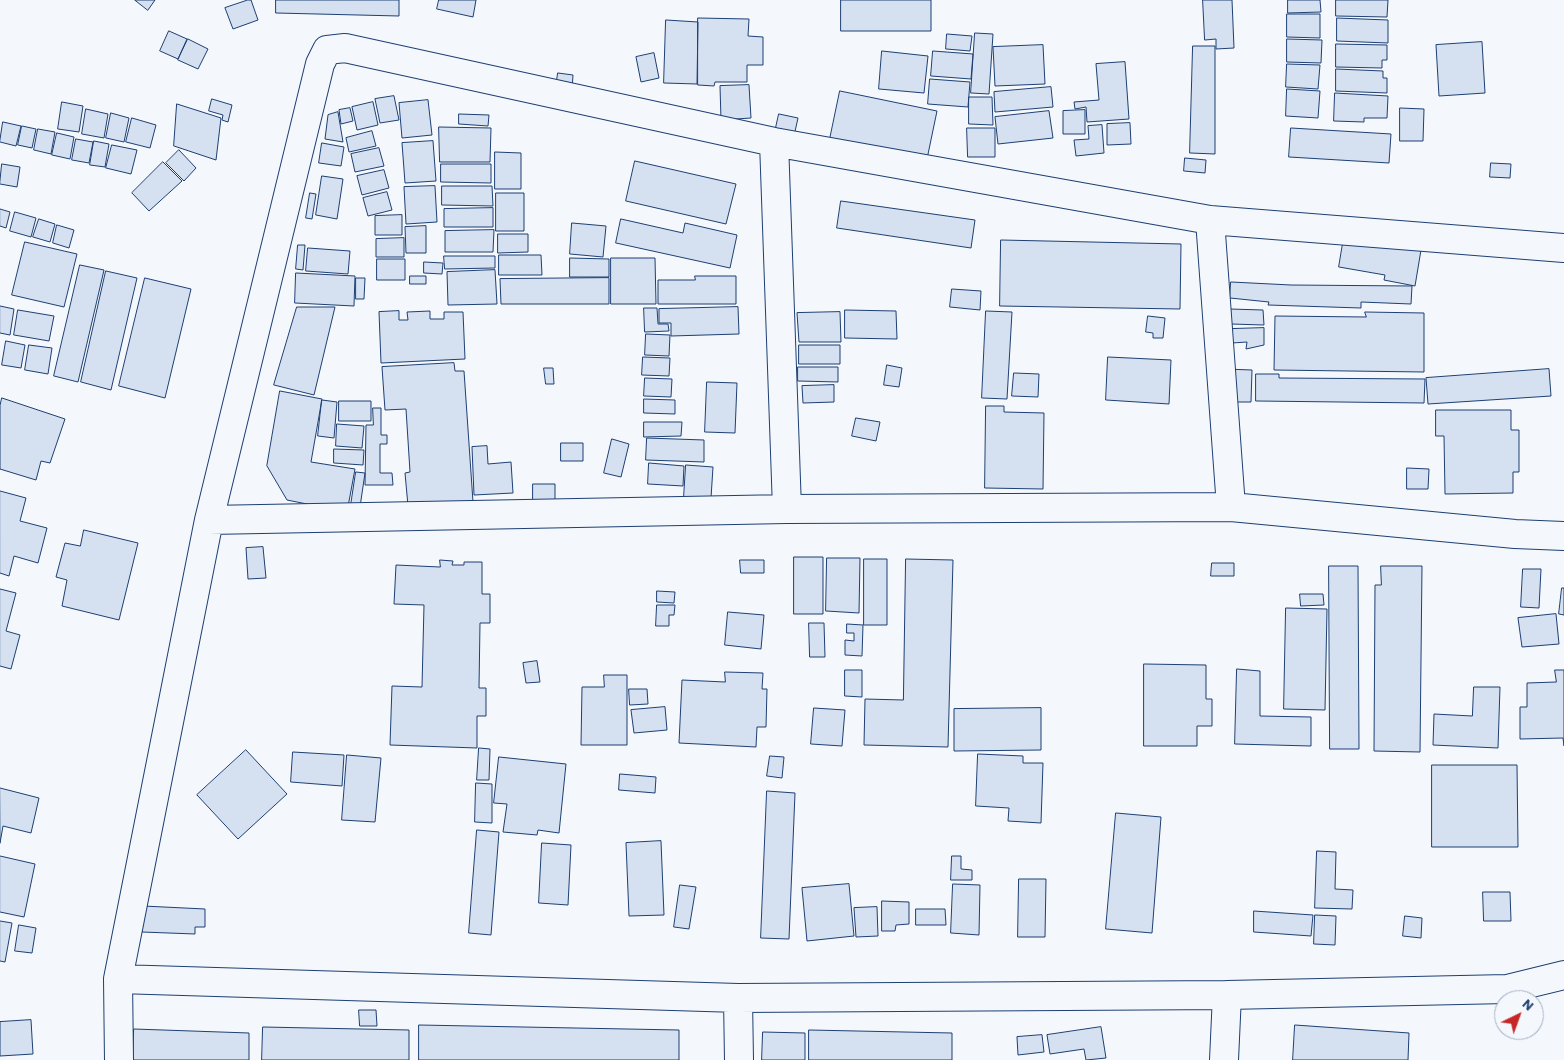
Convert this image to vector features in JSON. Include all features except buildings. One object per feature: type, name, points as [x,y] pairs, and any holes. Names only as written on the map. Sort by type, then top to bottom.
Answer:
[{"type":"street","points":[[119,1060],[118,979],[209,520],[320,64],[327,50],[345,48],[774,142],[1210,220],[1564,248]]},
{"type":"street","points":[[774,142],[788,509]]},
{"type":"street","points":[[1210,220],[1231,507]]},
{"type":"street","points":[[209,520],[788,509],[1231,507],[1515,534],[1564,536]]},
{"type":"street","points":[[118,979],[738,998],[1227,995],[1508,989],[1564,975]]},
{"type":"street","points":[[1224,1060],[1227,995]]},
{"type":"street","points":[[738,998],[738,1060]]}]
